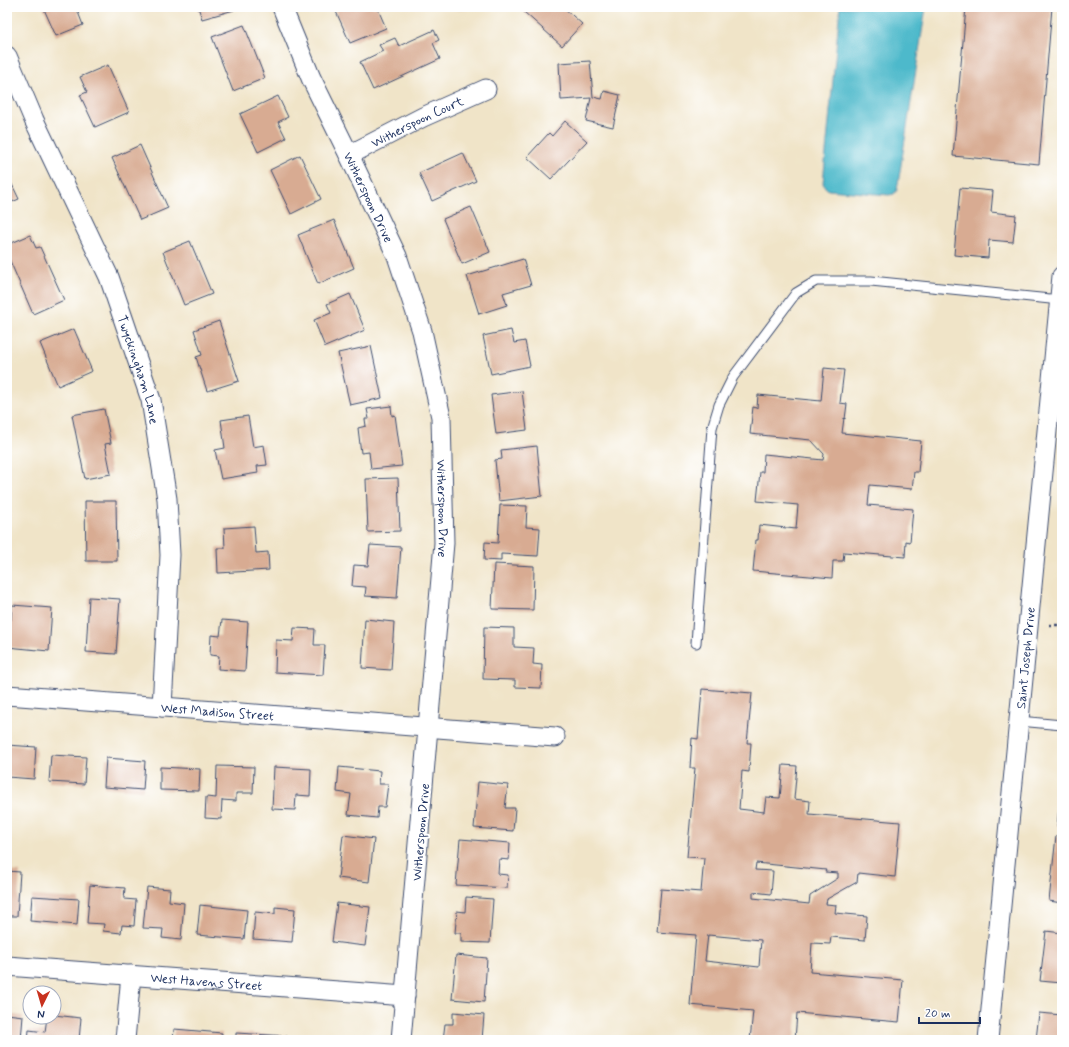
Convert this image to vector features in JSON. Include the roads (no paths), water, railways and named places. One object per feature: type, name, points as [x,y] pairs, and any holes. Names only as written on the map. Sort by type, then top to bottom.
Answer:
[{"type":"street","name":"Witherspoon Drive","points":[[282,7],[311,78],[397,256],[422,331],[441,417],[444,543],[401,1040]]},
{"type":"street","name":"Twyckingham Lane","points":[[7,56],[34,120],[109,277],[152,400],[167,499],[170,555],[162,707]]},
{"type":"street","name":"Witherspoon Court","points":[[349,155],[423,117],[486,89]]},
{"type":"street","name":"Saint Joseph Drive","points":[[988,1040],[1062,276]]},
{"type":"street","name":"West Madison Street","points":[[7,695],[555,737]]},
{"type":"street","name":"West Havens Street","points":[[7,966],[405,996]]},
{"type":"street","points":[[125,1040],[131,975]]},
{"type":"lane","points":[[696,643],[712,428],[717,410],[733,377],[796,293],[816,281],[871,281],[1060,300]]},
{"type":"lane","points":[[1019,721],[1062,725]]},
{"type":"water","points":[[840,7],[926,7],[897,190],[894,194],[889,195],[828,190],[823,183]]}]
